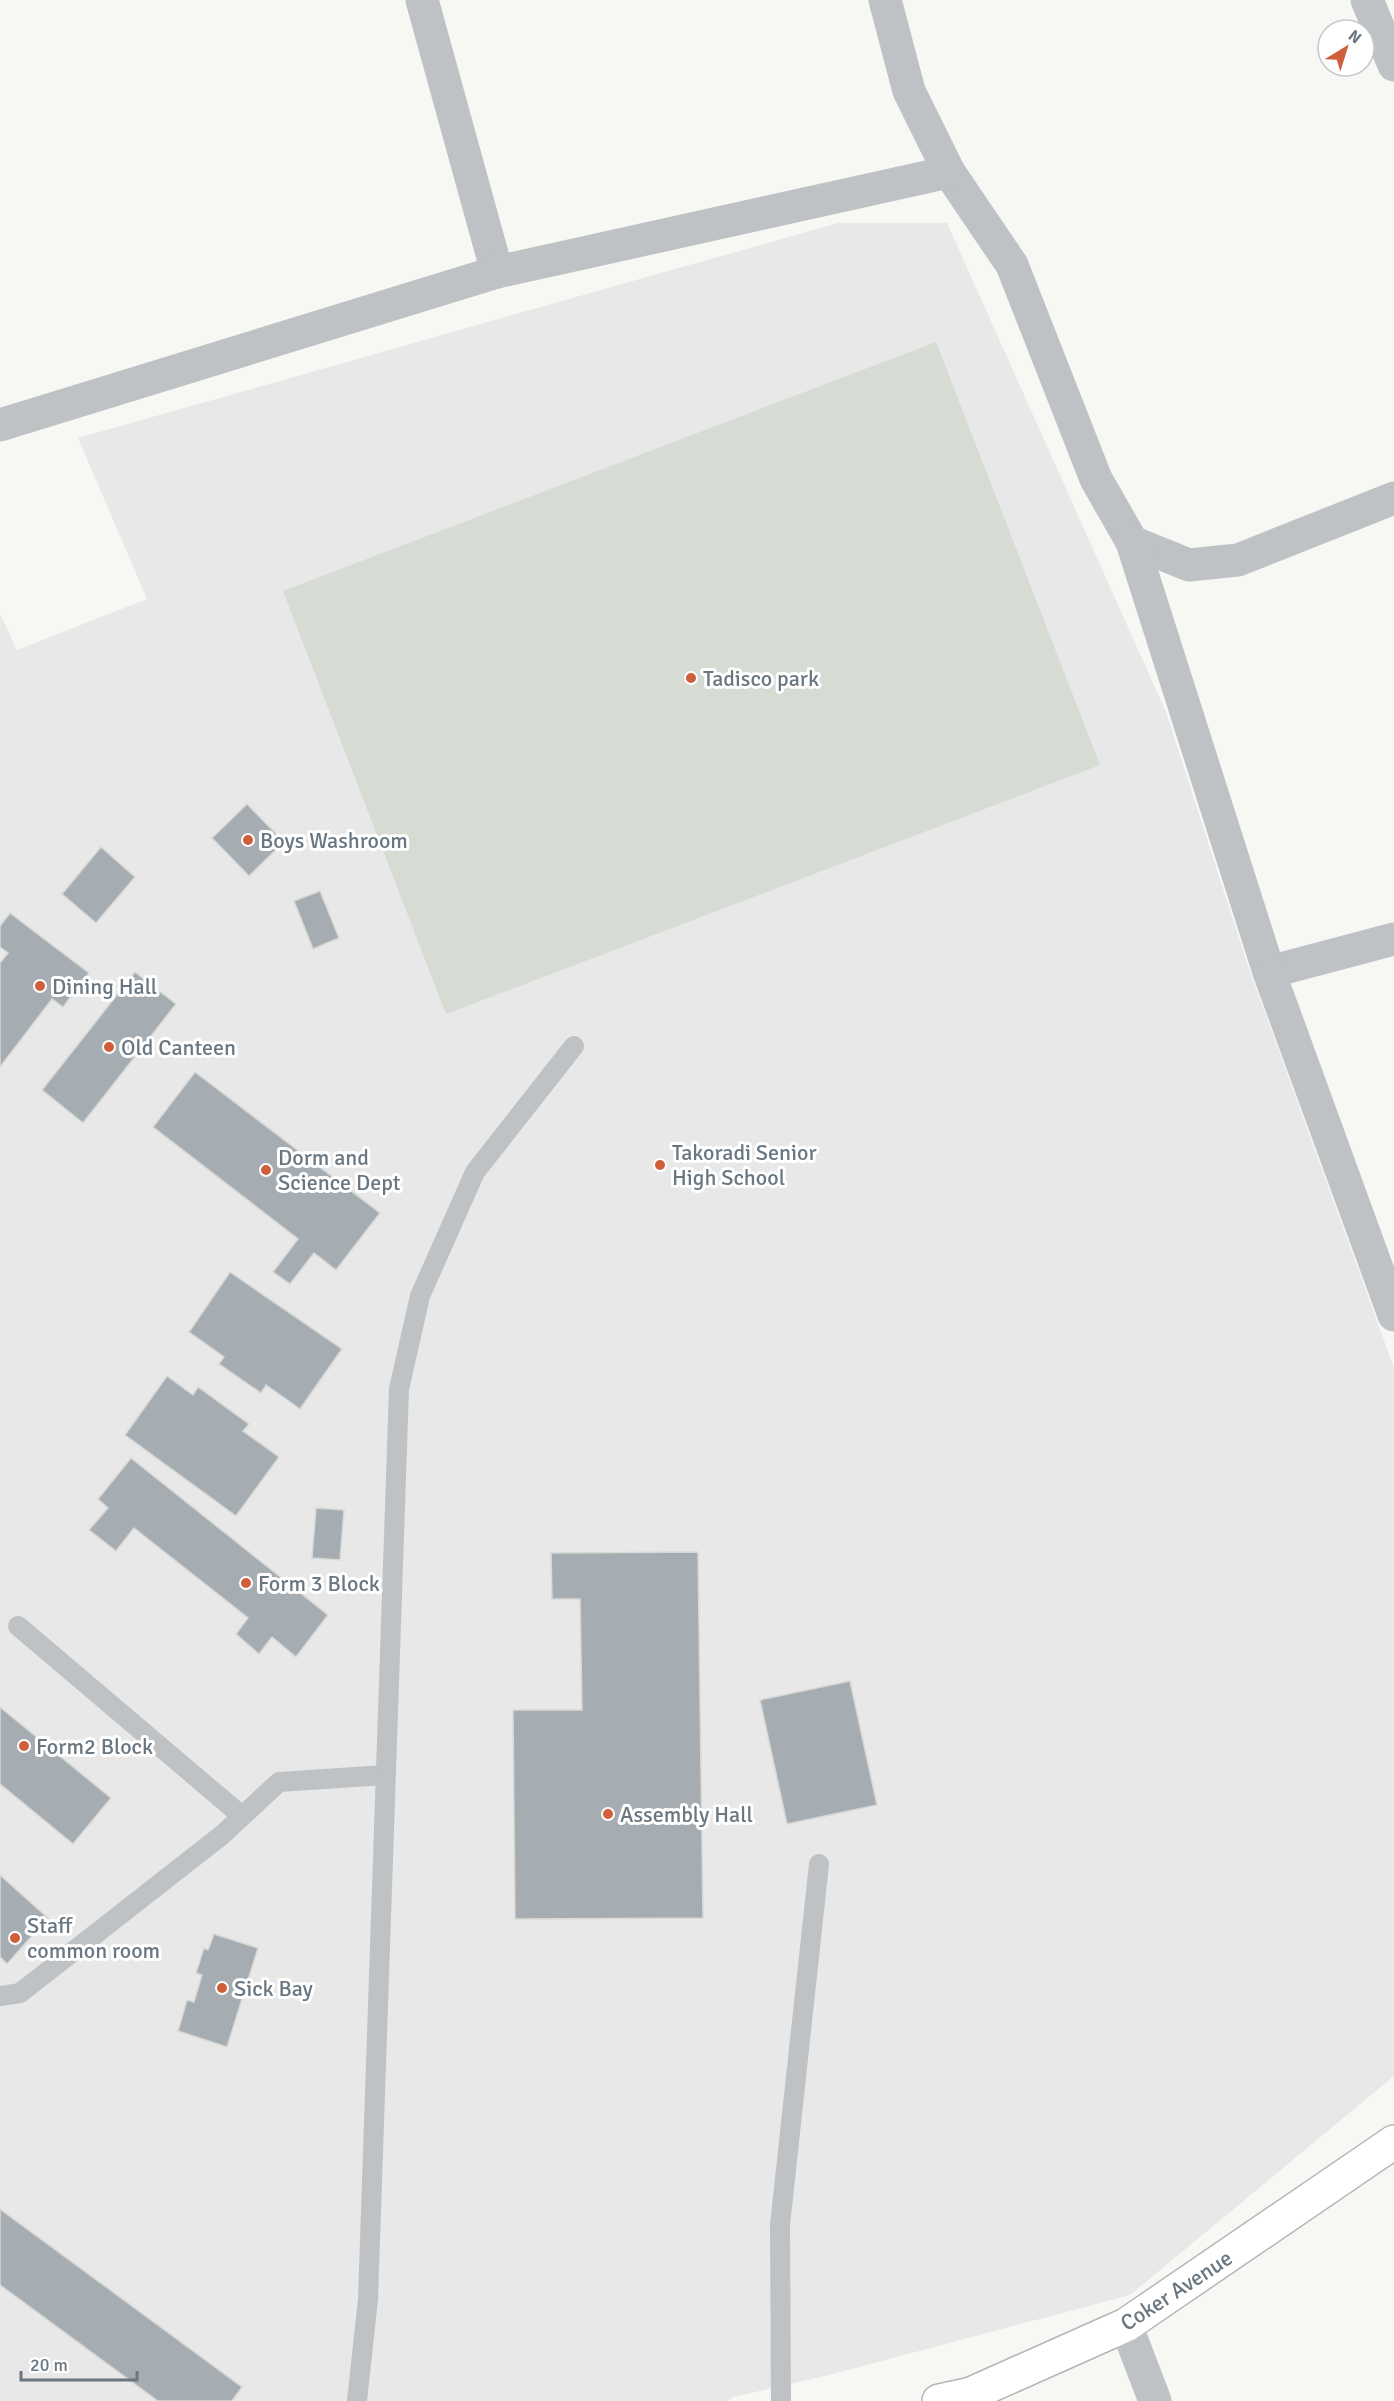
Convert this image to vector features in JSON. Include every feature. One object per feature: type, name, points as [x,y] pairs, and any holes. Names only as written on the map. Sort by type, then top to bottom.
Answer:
[{"type":"street","points":[[422,0],[497,272]]},
{"type":"street","points":[[885,0],[909,91],[948,172],[1012,266],[1096,479],[1132,542],[1269,972],[1394,1315]]},
{"type":"street","points":[[1367,0],[1394,65]]},
{"type":"street","points":[[0,425],[497,272],[948,172]]},
{"type":"street","points":[[1132,542],[1189,565],[1238,560],[1394,498]]},
{"type":"street","points":[[1269,972],[1394,939]]},
{"type":"street","name":"Coker Avenue","points":[[939,2401],[971,2397],[1126,2325],[1394,2142]]},
{"type":"street","points":[[1126,2325],[1155,2401]]},
{"type":"lane","points":[[357,2401],[368,2299],[399,1389],[420,1296],[475,1172],[574,1046]]},
{"type":"lane","points":[[18,1626],[242,1816]]},
{"type":"lane","points":[[0,1996],[20,1993],[222,1835],[279,1782],[385,1775]]},
{"type":"lane","points":[[781,2401],[780,2225],[819,1864]]},
{"type":"shaded area","name":"Takoradi Senior High School","points":[[838,223],[947,223],[1166,712],[1247,963],[1394,1368],[1394,2076],[1130,2295],[829,2375],[733,2397],[728,2401],[0,2401],[0,614],[17,650],[147,599],[78,438]]},
{"type":"shaded area","name":"Tadisco park","points":[[936,342],[1100,765],[446,1014],[283,591]]},
{"type":"building","name":"Boys Washroom","points":[[247,804],[284,842],[249,876],[212,838]]},
{"type":"building","points":[[101,847],[135,877],[96,923],[62,894]]},
{"type":"building","points":[[320,891],[339,938],[313,949],[294,901]]},
{"type":"building","name":"Dining Hall","points":[[10,913],[89,973],[63,1007],[52,999],[0,1067],[0,963],[8,953],[0,947],[0,926]]},
{"type":"building","name":"Old Canteen","points":[[135,972],[176,1004],[83,1123],[42,1090]]},
{"type":"building","name":"Dorm and Science Dept","points":[[195,1072],[380,1213],[336,1270],[314,1253],[290,1284],[273,1272],[298,1239],[153,1127]]},
{"type":"building","points":[[230,1272],[342,1349],[300,1409],[266,1385],[261,1393],[219,1364],[224,1357],[189,1332]]},
{"type":"building","points":[[167,1376],[193,1395],[198,1387],[249,1424],[243,1431],[279,1457],[236,1516],[125,1435]]},
{"type":"building","name":"Form 3 Block","points":[[131,1458],[328,1615],[296,1657],[272,1637],[259,1654],[236,1634],[248,1618],[134,1528],[116,1551],[89,1530],[108,1508],[98,1499]]},
{"type":"building","points":[[316,1508],[344,1510],[340,1560],[312,1558]]},
{"type":"building","name":"Assembly Hall","points":[[698,1552],[703,1918],[515,1919],[513,1710],[582,1710],[580,1599],[552,1599],[551,1553]]},
{"type":"building","points":[[850,1681],[877,1805],[787,1824],[760,1700]]},
{"type":"building","name":"Form2 Block","points":[[0,1707],[111,1798],[73,1844],[0,1784]]},
{"type":"building","name":"Staff common room","points":[[0,1875],[48,1918],[7,1964],[0,1957]]},
{"type":"building","name":"Sick Bay","points":[[214,1934],[258,1948],[227,2047],[178,2031],[187,2000],[194,2002],[202,1975],[196,1973],[204,1948],[208,1950]]},
{"type":"building","points":[[0,2209],[242,2387],[232,2401],[158,2401],[0,2285]]},
{"type":"place","name":"Tadisco park","points":[[691,678]]},
{"type":"place","name":"Boys Washroom","points":[[248,840]]},
{"type":"place","name":"Dining Hall","points":[[40,986]]},
{"type":"place","name":"Old Canteen","points":[[109,1047]]},
{"type":"place","name":"Takoradi Senior High School","points":[[660,1165]]},
{"type":"place","name":"Dorm and Science Dept","points":[[266,1170]]},
{"type":"place","name":"Form 3 Block","points":[[246,1583]]},
{"type":"place","name":"Form2 Block","points":[[24,1746]]},
{"type":"place","name":"Assembly Hall","points":[[608,1814]]},
{"type":"place","name":"Staff common room","points":[[15,1938]]},
{"type":"place","name":"Sick Bay","points":[[222,1988]]}]
